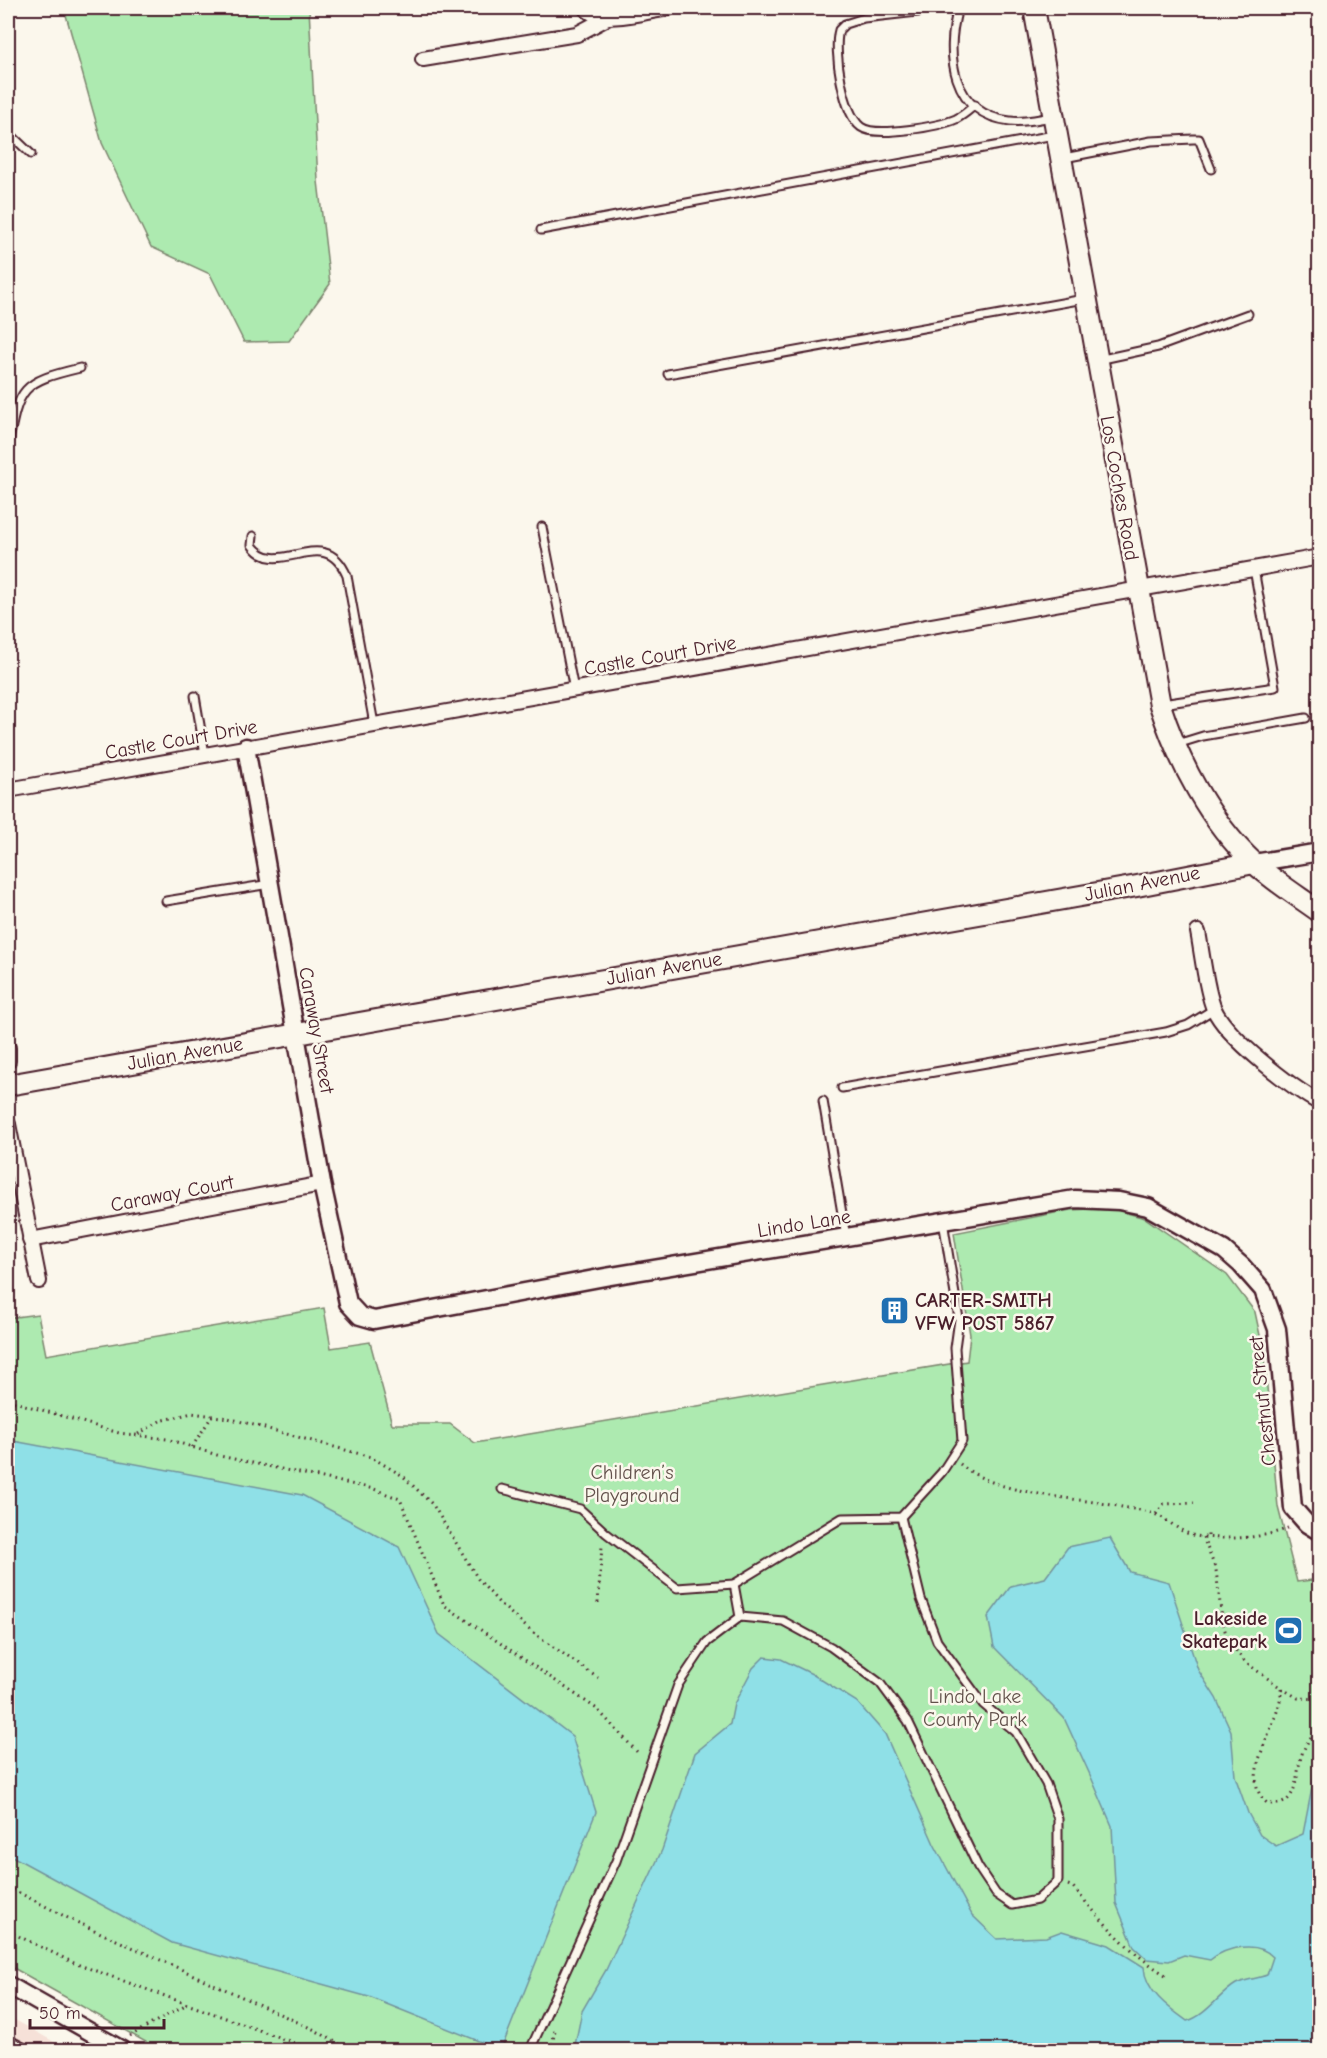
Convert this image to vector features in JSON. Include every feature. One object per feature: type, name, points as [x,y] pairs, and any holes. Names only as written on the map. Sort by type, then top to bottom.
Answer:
[{"type":"main road","name":"Los Coches Road","points":[[1034,8],[1160,705],[1174,745],[1218,820],[1254,863],[1320,912]]},
{"type":"main road","name":"Julian Avenue","points":[[8,1085],[296,1032],[1125,888],[1254,863]]},
{"type":"street","points":[[586,8],[594,15],[609,17],[668,8]]},
{"type":"street","points":[[423,59],[577,34],[609,17]]},
{"type":"street","name":"Castle Court Drive","points":[[8,790],[1320,557]]},
{"type":"street","name":"Caraway Street","points":[[246,747],[322,1184],[348,1303],[360,1316]]},
{"type":"street","name":"Julian Avenue","points":[[1254,863],[1320,852]]},
{"type":"street","points":[[1198,932],[1214,1009],[1261,1061],[1282,1080],[1320,1103]]},
{"type":"street","points":[[8,1048],[8,1061]]},
{"type":"street","points":[[8,1124],[39,1281]]},
{"type":"street","name":"Caraway Court","points":[[30,1240],[322,1184]]},
{"type":"street","name":"Lindo Lane","points":[[360,1316],[375,1320],[605,1277],[1075,1199],[1119,1201],[1148,1207],[1224,1250],[1241,1265]]},
{"type":"street","name":"Chestnut Street","points":[[1241,1265],[1263,1290],[1277,1329],[1293,1508],[1304,1521]]},
{"type":"street","points":[[1304,1521],[1320,1532]]},
{"type":"street","points":[[8,1985],[98,2041],[124,2044]]},
{"type":"lane","points":[[975,105],[951,121],[886,132],[861,127],[854,119],[838,64],[837,37],[845,24],[864,18],[944,9],[957,10],[951,43],[954,71],[964,94],[975,105],[996,118],[1055,125]]},
{"type":"lane","points":[[541,230],[1055,125]]},
{"type":"lane","points":[[8,132],[32,154]]},
{"type":"lane","points":[[1061,159],[1151,141],[1199,139],[1211,169]]},
{"type":"lane","points":[[668,374],[1087,299]]},
{"type":"lane","points":[[1097,360],[1158,347],[1248,314]]},
{"type":"lane","points":[[8,446],[15,405],[24,390],[46,376],[80,368]]},
{"type":"lane","points":[[542,527],[574,690]]},
{"type":"lane","points":[[253,536],[252,545],[259,555],[270,558],[324,551],[340,560],[347,576],[374,724]]},
{"type":"lane","points":[[1160,705],[1275,687],[1254,569]]},
{"type":"lane","points":[[195,696],[205,754]]},
{"type":"lane","points":[[1174,745],[1203,736],[1306,718]]},
{"type":"lane","points":[[166,901],[270,884]]},
{"type":"lane","points":[[842,1088],[1166,1032],[1188,1025],[1214,1009]]},
{"type":"lane","points":[[823,1101],[846,1238]]},
{"type":"lane","points":[[502,1489],[580,1509],[606,1533],[677,1588],[734,1584],[842,1518],[901,1517],[942,1472],[962,1441],[955,1348],[959,1319],[944,1221]]},
{"type":"lane","points":[[530,2050],[616,1861],[678,1685],[707,1642],[740,1617],[783,1621],[831,1647],[880,1683],[908,1722],[978,1867],[996,1894],[1012,1905],[1037,1900],[1058,1881],[1058,1819],[1046,1784],[1016,1732],[983,1704],[937,1641],[921,1599],[901,1517]]},
{"type":"lane","points":[[734,1584],[740,1617]]},
{"type":"lane","points":[[8,2039],[29,2050]]},
{"type":"path","points":[[8,1400],[119,1433],[167,1439],[220,1456],[374,1489],[400,1499],[444,1605],[597,1709],[650,1766]]},
{"type":"path","points":[[136,1435],[160,1421],[192,1413],[212,1416],[371,1457],[403,1476],[433,1505],[477,1579],[499,1603],[532,1632],[598,1678]]},
{"type":"path","points":[[192,1447],[212,1416]]},
{"type":"path","points":[[952,1456],[969,1471],[1016,1490],[1087,1499],[1155,1514],[1181,1532],[1202,1537],[1269,1536],[1304,1521]]},
{"type":"path","points":[[1155,1514],[1164,1504],[1194,1503]]},
{"type":"path","points":[[1208,1530],[1208,1536]]},
{"type":"path","points":[[598,1603],[602,1542],[606,1533]]},
{"type":"path","points":[[1202,1537],[1216,1570],[1222,1620],[1228,1641],[1245,1662],[1281,1688],[1298,1698],[1320,1699]]},
{"type":"path","points":[[1281,1688],[1277,1713],[1258,1762],[1257,1782],[1267,1803],[1284,1804],[1289,1801],[1298,1776],[1301,1756],[1309,1739],[1320,1725]]},
{"type":"path","points":[[1058,1881],[1073,1887],[1129,1948],[1148,1965],[1168,1977]]},
{"type":"path","points":[[8,1887],[70,1919],[315,2030],[349,2050]]},
{"type":"path","points":[[8,1931],[74,1963],[314,2050]]},
{"type":"path","points":[[124,2044],[188,2004]]},
{"type":"path","points":[[551,2050],[555,2030]]},
{"type":"shaded area","points":[[8,2016],[56,2043],[62,2050],[8,2050]]},
{"type":"green space","points":[[64,8],[309,8],[318,181],[330,284],[289,341],[244,342],[210,274],[151,247],[102,143]]},
{"type":"green space","name":"Lindo Lake County Park","points":[[1109,1208],[1145,1218],[1227,1275],[1255,1312],[1264,1354],[1278,1507],[1297,1582],[1319,1579],[1319,2050],[160,2050],[8,1965],[8,1318],[38,1314],[46,1355],[324,1308],[331,1348],[370,1342],[392,1424],[450,1424],[475,1443],[967,1361],[970,1335],[954,1233],[1070,1210]]},
{"type":"water","points":[[8,1440],[302,1495],[399,1547],[439,1634],[572,1736],[596,1812],[501,2050],[369,1997],[172,1943],[8,1854]]},
{"type":"water","points":[[1110,1538],[1130,1572],[1169,1582],[1198,1670],[1216,1698],[1231,1731],[1235,1776],[1248,1813],[1260,1835],[1276,1846],[1303,1834],[1319,1752],[1320,1959],[1313,1971],[1319,1985],[1319,2050],[574,2050],[582,2011],[606,1970],[662,1850],[695,1753],[730,1724],[734,1704],[753,1668],[764,1657],[781,1659],[812,1674],[857,1702],[885,1734],[934,1844],[972,1915],[997,1939],[1046,1937],[1062,1931],[1109,1945],[1144,1967],[1145,1976],[1153,1991],[1166,2005],[1187,2021],[1200,2015],[1236,1984],[1267,1975],[1273,1957],[1259,1948],[1233,1949],[1210,1960],[1184,1955],[1169,1961],[1147,1959],[1134,1947],[1116,1903],[1112,1826],[1064,1718],[994,1647],[988,1617],[1011,1586],[1045,1578],[1068,1547]]},
{"type":"place","name":"CARTER-SMITH VFW POST 5867","points":[[894,1311]]},
{"type":"place","name":"Lakeside Skatepark","points":[[1288,1630]]},
{"type":"park label","name":"Children’s Playground","points":[[632,1484]]}]
